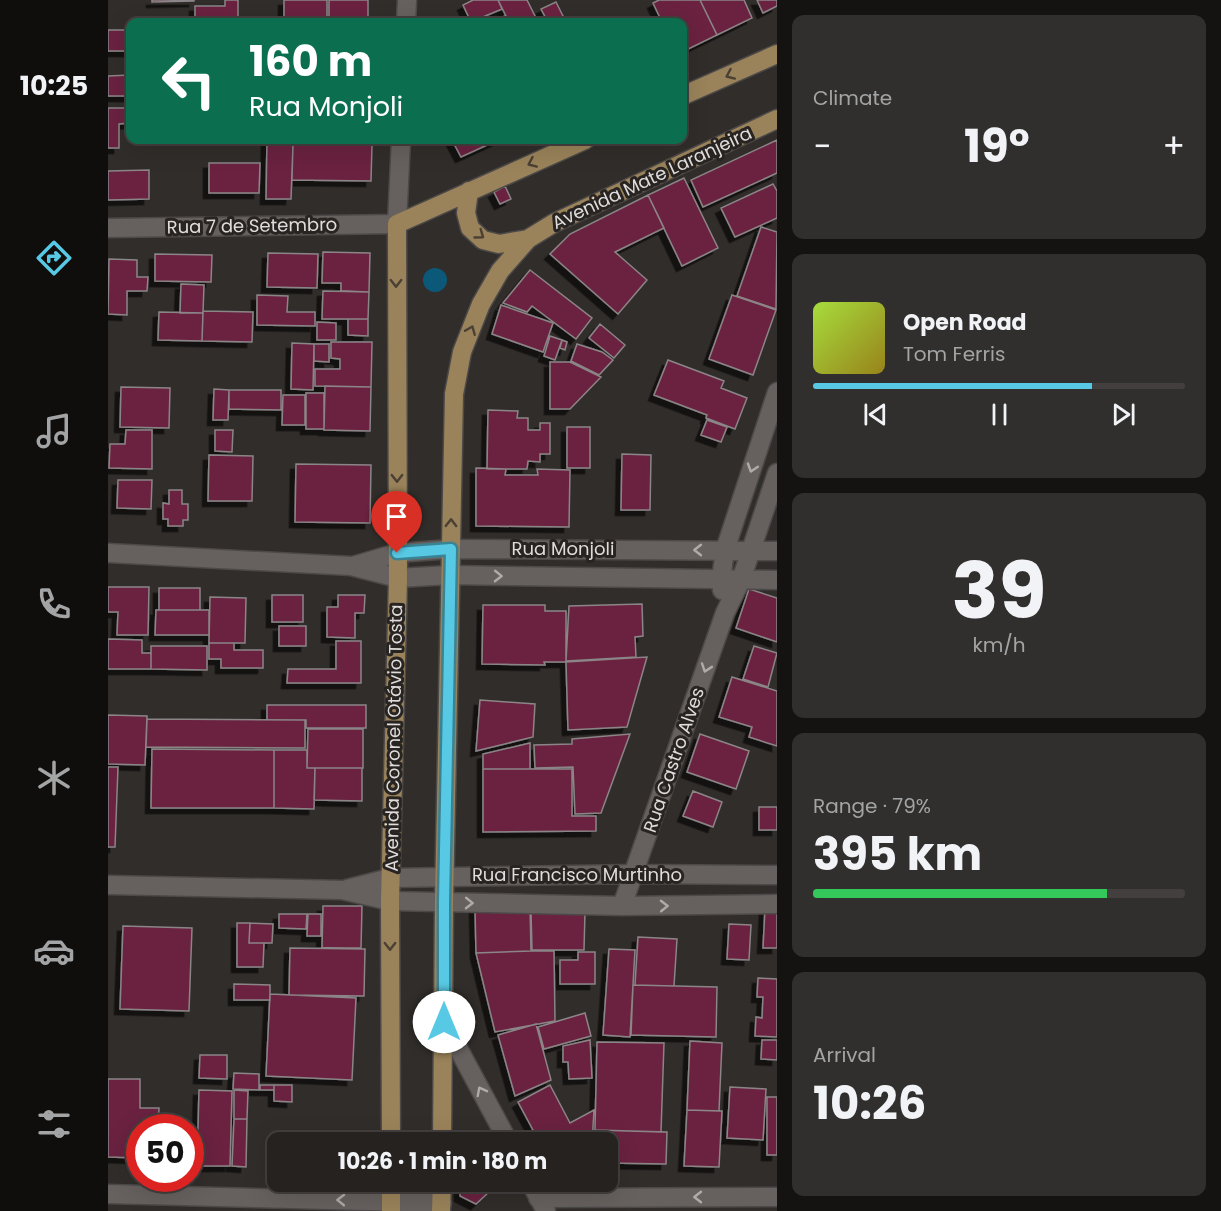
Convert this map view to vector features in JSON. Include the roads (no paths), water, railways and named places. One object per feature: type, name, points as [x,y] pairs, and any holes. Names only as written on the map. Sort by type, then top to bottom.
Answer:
[{"type":"main road","points":[[687,94],[777,54]]},
{"type":"main road","name":"Avenida Mate Laranjeira","points":[[528,239],[554,223],[777,119]]},
{"type":"main road","points":[[397,224],[576,144]]},
{"type":"main road","points":[[469,191],[466,213],[470,228],[483,240],[499,244],[528,239]]},
{"type":"main road","name":"Avenida Coronel Otávio Tosta","points":[[391,1132],[390,878],[398,578],[397,224]]},
{"type":"main road","points":[[442,1132],[444,902],[454,394],[462,352],[481,304],[500,271],[528,239]]},
{"type":"main road","points":[[441,1207],[442,1192]]},
{"type":"street","points":[[406,18],[407,0]]},
{"type":"street","points":[[397,224],[401,144]]},
{"type":"street","name":"Rua 7 de Setembro","points":[[108,228],[397,224]]},
{"type":"street","name":"Rua Castro Alves","points":[[725,613],[721,580],[725,550],[769,443],[777,392]]},
{"type":"street","name":"Rua Castro Alves","points":[[622,906],[725,613],[741,580],[777,473]]},
{"type":"street","name":"Rua Monjoli","points":[[351,566],[397,553],[451,549],[777,551]]},
{"type":"street","name":"Rua Monjoli","points":[[108,553],[351,566],[398,578],[450,575],[777,580]]},
{"type":"street","name":"Rua Francisco Murtinho","points":[[342,890],[390,878],[634,874],[777,875]]},
{"type":"street","points":[[734,905],[736,875]]},
{"type":"street","name":"Rua Francisco Murtinho","points":[[108,885],[342,890],[390,901],[622,906],[777,904]]},
{"type":"street","points":[[444,1022],[503,1132]]},
{"type":"street","points":[[108,1194],[229,1204],[441,1207]]},
{"type":"street","points":[[538,1197],[723,1204],[777,1197]]},
{"type":"water","points":[[435,268],[444,271],[447,280],[444,289],[435,292],[426,289],[423,280],[426,271]]}]
